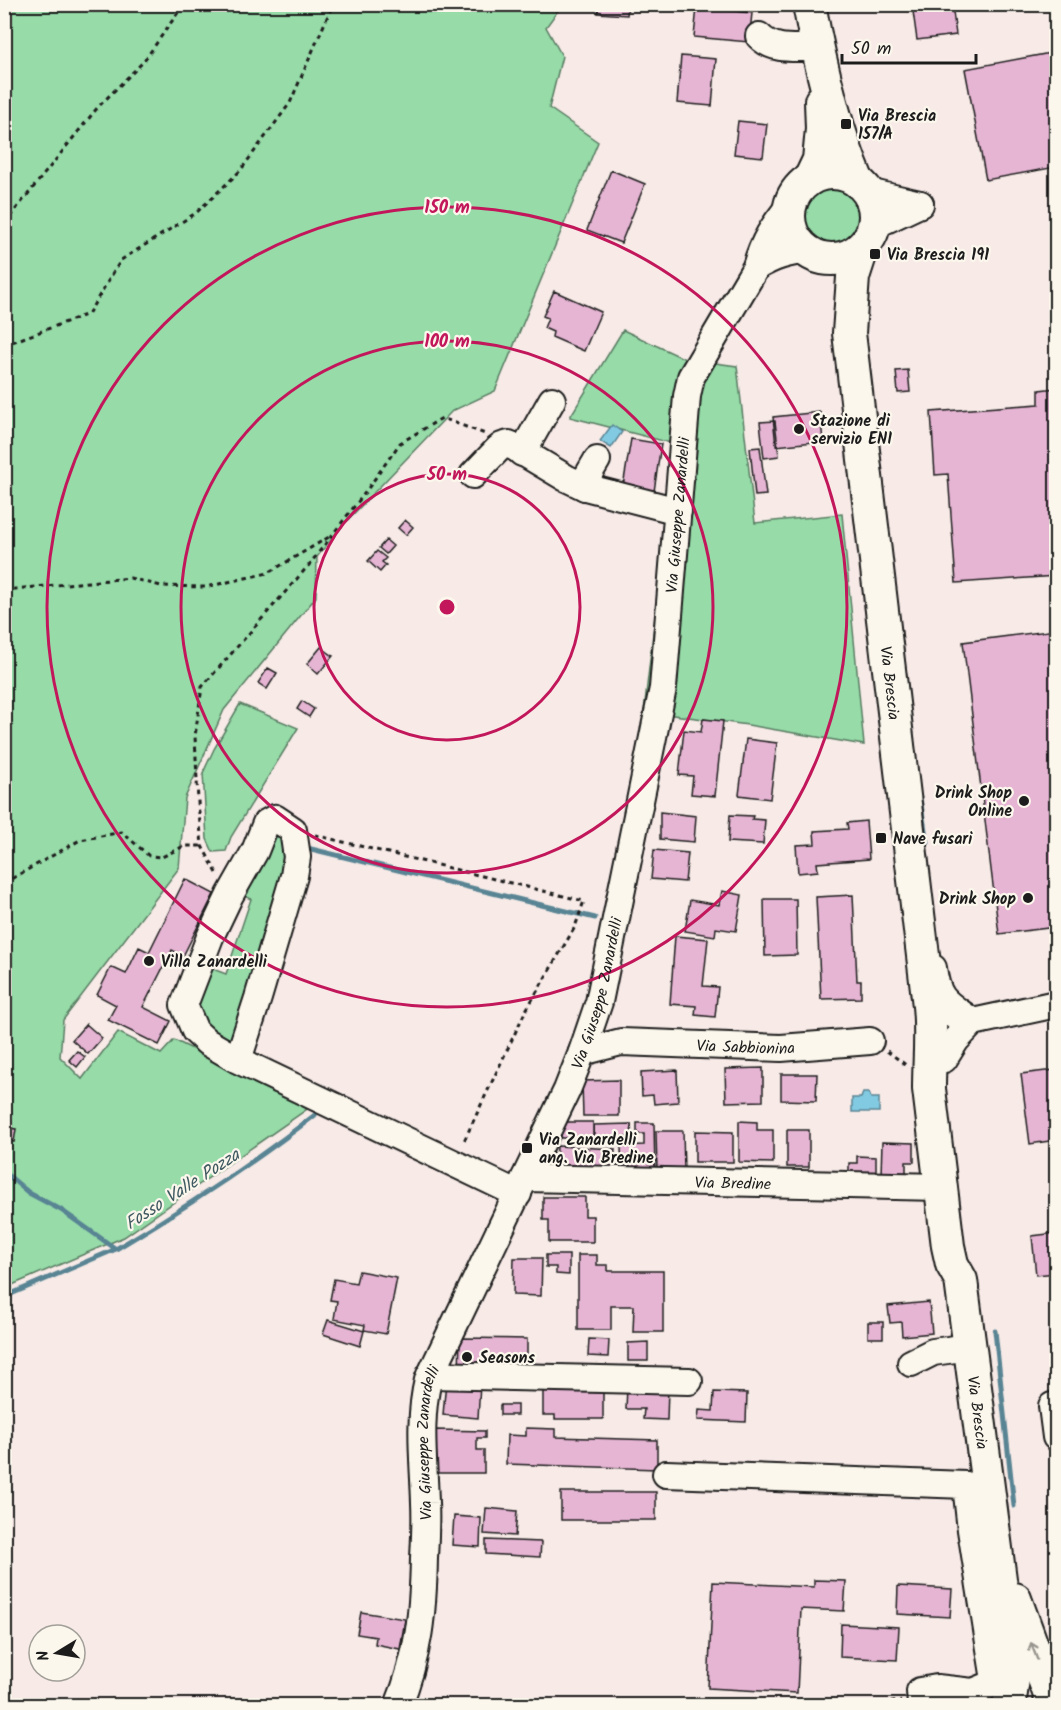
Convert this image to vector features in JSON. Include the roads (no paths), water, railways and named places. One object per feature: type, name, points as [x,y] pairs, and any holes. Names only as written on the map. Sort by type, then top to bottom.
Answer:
[{"type":"main road","name":"Via Brescia","points":[[809,4],[817,52],[822,129],[819,160],[810,179],[798,189],[791,204],[789,221],[795,238],[810,253],[831,285],[849,333]]},
{"type":"main road","name":"Via Brescia","points":[[817,52],[849,162],[874,209],[868,236],[853,277],[849,333],[935,1033],[968,1246],[961,1280]]},
{"type":"main road","points":[[810,179],[826,173],[843,174],[863,187]]},
{"type":"main road","points":[[810,253],[826,258],[839,258],[852,254],[868,236]]},
{"type":"main road","name":"Via Brescia","points":[[935,1033],[929,1066],[929,1089],[948,1246],[952,1264],[961,1280],[1013,1679],[1010,1706]]},
{"type":"main road","name":"Via Brescia","points":[[994,1545],[1054,1706]]},
{"type":"street","points":[[759,36],[768,45],[817,52]]},
{"type":"street","points":[[863,187],[920,204],[868,236]]},
{"type":"street","name":"Via Giuseppe Zanardelli","points":[[398,1706],[409,1679],[422,1619],[425,1506],[423,1400],[430,1375],[475,1271],[522,1186],[549,1114],[582,1052],[593,1020],[610,955],[663,688],[687,396],[691,377],[756,267],[761,247],[775,223],[791,204]]},
{"type":"street","points":[[756,267],[790,252],[810,253]]},
{"type":"street","points":[[516,449],[552,400]]},
{"type":"street","points":[[473,475],[498,449],[516,449],[585,487],[678,511]]},
{"type":"street","points":[[585,487],[587,477],[597,460]]},
{"type":"street","points":[[908,817],[919,855],[936,987],[940,997],[973,1022]]},
{"type":"street","points":[[238,1060],[294,876],[297,857],[293,830],[275,818],[266,823],[255,850],[230,895],[210,937],[183,1005],[195,1031],[207,1042],[238,1060],[453,1165],[522,1186]]},
{"type":"street","points":[[973,1022],[956,1040],[935,1033],[941,1013],[973,1022],[1056,1004]]},
{"type":"street","points":[[593,1020],[621,1042]]},
{"type":"street","name":"Via Sabbionina","points":[[582,1052],[621,1042],[781,1048],[870,1041]]},
{"type":"street","name":"Via Bredine","points":[[522,1186],[941,1187]]},
{"type":"street","points":[[913,1353],[933,1352],[969,1342]]},
{"type":"street","points":[[430,1375],[689,1381]]},
{"type":"street","points":[[1056,1406],[1052,1406],[1056,1437]]},
{"type":"street","points":[[666,1474],[965,1475],[971,1530],[992,1657],[993,1684],[974,1692],[938,1689],[920,1691],[920,1702]]},
{"type":"water","points":[[612,425],[622,432],[611,448],[600,441]]},
{"type":"water","points":[[863,1093],[869,1093],[871,1098],[879,1098],[879,1112],[852,1112],[852,1098],[861,1098]]},
{"type":"waterway","points":[[920,798],[927,844]]},
{"type":"waterway","points":[[303,847],[595,918]]},
{"type":"waterway","name":"Fosso Valle Pozza","points":[[4,1172],[29,1193],[61,1210],[116,1249],[218,1185],[315,1115]]},
{"type":"waterway","points":[[4,1297],[116,1249]]},
{"type":"waterway","points":[[995,1331],[1014,1506]]},
{"type":"place","name":"Via Brescia 157/A","points":[[846,124]]},
{"type":"place","name":"Via Brescia 191","points":[[875,254]]},
{"type":"place","name":"Stazione di servizio ENI","points":[[799,429]]},
{"type":"place","name":"Drink Shop Online","points":[[1024,801]]},
{"type":"place","name":"Nave fusari","points":[[881,838]]},
{"type":"place","name":"Drink Shop","points":[[1028,898]]},
{"type":"place","name":"Villa Zanardelli","points":[[149,961]]},
{"type":"place","name":"Via Zanardelli ang. Via Bredine","points":[[527,1148]]},
{"type":"place","name":"Seasons","points":[[467,1357]]}]
